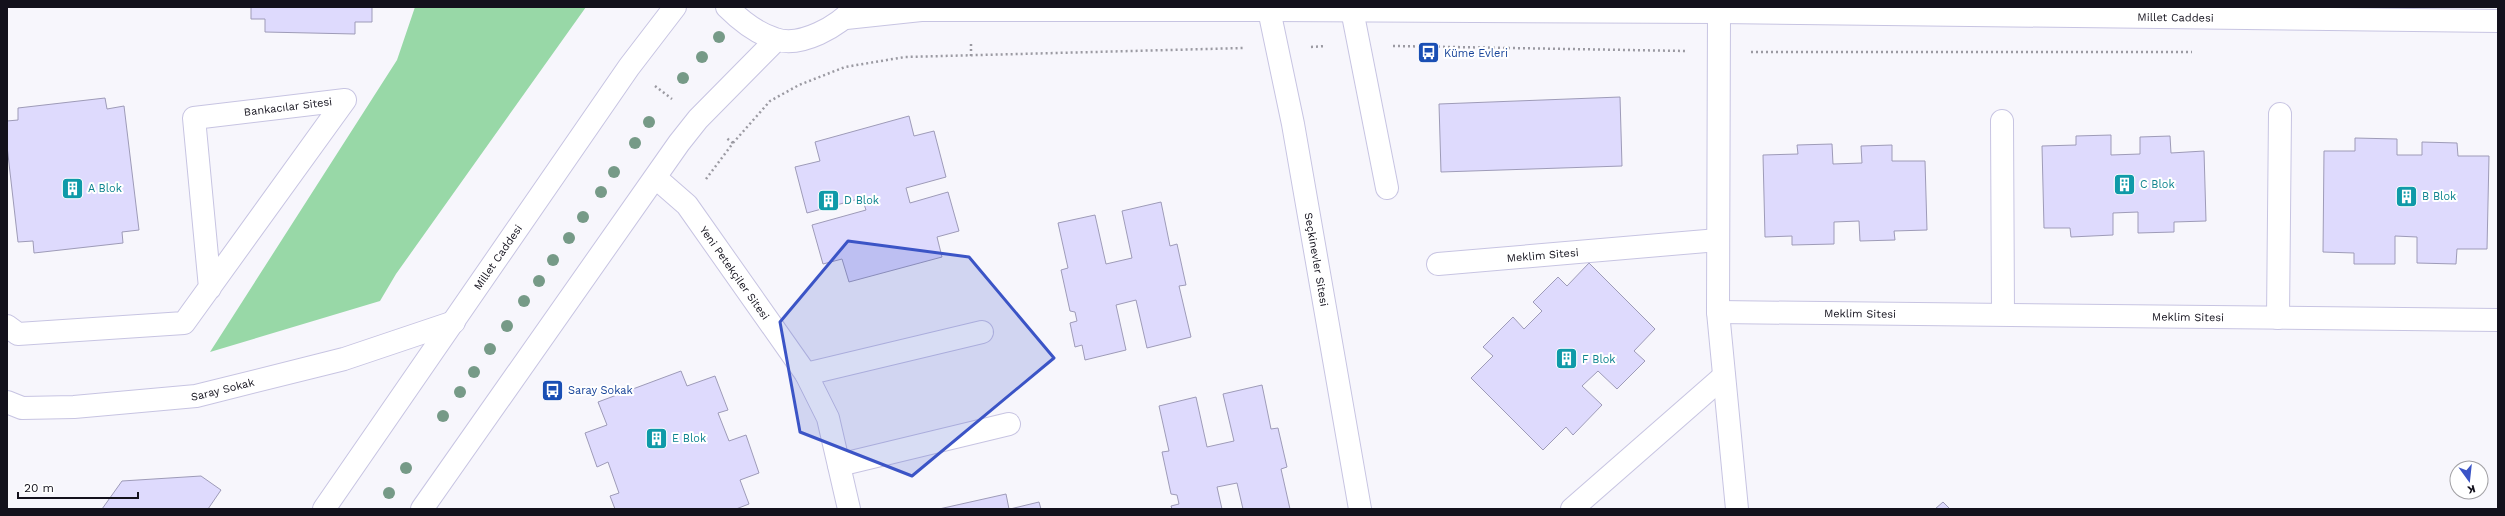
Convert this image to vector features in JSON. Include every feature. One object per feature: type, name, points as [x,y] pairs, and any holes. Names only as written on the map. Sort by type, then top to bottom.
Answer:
[{"type":"main road","name":"Millet Caddesi","points":[[324,509],[629,67],[675,7]]},
{"type":"main road","points":[[727,7],[743,23],[776,40],[803,38],[828,31],[850,12]]},
{"type":"main road","name":"Millet Caddesi","points":[[850,12],[922,10],[1352,10],[1718,12],[2498,21]]},
{"type":"main road","name":"Seçkinevler Sitesi","points":[[1269,10],[1293,124],[1360,509]]},
{"type":"main road","points":[[1352,10],[1387,188]]},
{"type":"main road","points":[[1718,12],[1718,312],[1737,509]]},
{"type":"main road","points":[[422,509],[656,178],[679,143],[698,119],[776,40]]},
{"type":"main road","name":"Bankacılar Sitesi","points":[[7,326],[18,334],[184,323],[210,288],[229,262],[345,100],[194,118],[210,288]]},
{"type":"main road","points":[[2278,318],[2280,114]]},
{"type":"main road","points":[[2002,121],[2003,314]]},
{"type":"main road","name":"Yeni Petekçiler Sitesi","points":[[656,178],[686,205],[806,374],[828,418],[849,509]]},
{"type":"main road","name":"Meklim Sitesi","points":[[1438,264],[1718,240]]},
{"type":"main road","name":"Meklim Sitesi","points":[[1718,312],[2498,320]]},
{"type":"main road","name":"Saray Sokak","points":[[7,402],[22,408],[74,407],[196,396],[344,359],[454,322]]},
{"type":"main road","points":[[806,374],[982,332]]},
{"type":"main road","points":[[1572,509],[1724,376]]},
{"type":"main road","points":[[839,465],[1009,424]]},
{"type":"path","points":[[733,143],[770,101],[799,85],[845,68],[898,58],[1359,46],[1718,52],[2196,52]]},
{"type":"highlighted area","points":[[848,241],[969,257],[1054,358],[912,476],[800,432],[780,322]]},
{"type":"green space","points":[[415,7],[586,7],[396,274],[380,301],[210,352],[397,60]]},
{"type":"building","points":[[251,7],[372,7],[372,22],[355,22],[355,34],[265,32],[265,19],[251,19]]},
{"type":"building","points":[[1620,97],[1622,166],[1441,172],[1439,104]]},
{"type":"building","name":"A Blok","points":[[105,98],[107,109],[124,106],[139,230],[122,232],[123,243],[34,253],[33,241],[18,242],[7,146],[7,121],[18,120],[18,108]]},
{"type":"building","name":"D Blok","points":[[909,116],[914,136],[934,131],[946,177],[906,188],[910,203],[948,192],[959,231],[937,237],[942,257],[849,282],[842,259],[823,264],[812,225],[866,210],[862,198],[807,213],[795,167],[820,161],[815,142]]},
{"type":"building","name":"C Blok","points":[[2111,135],[2111,155],[2140,154],[2140,137],[2170,136],[2171,153],[2204,151],[2206,221],[2174,222],[2174,232],[2138,233],[2138,212],[2113,213],[2113,235],[2071,237],[2070,228],[2044,228],[2042,146],[2076,145],[2076,136]]},
{"type":"building","name":"B Blok","points":[[2355,138],[2397,139],[2397,155],[2422,155],[2422,142],[2457,143],[2458,156],[2489,156],[2487,249],[2457,249],[2456,264],[2417,263],[2417,237],[2395,236],[2395,264],[2354,264],[2354,253],[2323,252],[2324,151],[2355,151]]},
{"type":"building","points":[[1832,144],[1833,164],[1862,163],[1861,146],[1892,145],[1892,161],[1925,161],[1927,230],[1894,231],[1895,240],[1860,241],[1859,221],[1834,222],[1834,244],[1792,245],[1792,236],[1765,237],[1763,155],[1798,154],[1797,145]]},
{"type":"building","points":[[1161,202],[1170,246],[1177,244],[1186,285],[1179,286],[1191,337],[1147,348],[1136,300],[1116,305],[1126,350],[1085,360],[1082,345],[1075,347],[1070,323],[1077,321],[1075,312],[1070,311],[1061,270],[1068,268],[1058,223],[1095,215],[1106,264],[1132,258],[1122,211]]},
{"type":"building","name":"F Blok","points":[[1589,263],[1655,329],[1634,351],[1645,361],[1617,389],[1598,371],[1582,386],[1602,405],[1573,435],[1566,427],[1543,450],[1471,378],[1493,356],[1483,347],[1513,317],[1524,329],[1542,311],[1533,302],[1558,277],[1567,286]]},
{"type":"building","name":"E Blok","points":[[681,371],[687,386],[715,376],[728,410],[718,413],[729,441],[746,435],[759,473],[740,480],[749,504],[736,509],[615,509],[610,496],[619,493],[608,462],[597,467],[585,433],[607,425],[598,402]]},
{"type":"building","points":[[1262,385],[1271,429],[1278,428],[1287,467],[1281,469],[1290,509],[1243,509],[1237,483],[1217,487],[1222,509],[1172,509],[1171,506],[1179,504],[1177,495],[1171,494],[1162,452],[1169,451],[1159,406],[1196,397],[1207,447],[1234,441],[1223,394]]},
{"type":"building","points":[[201,476],[221,490],[208,509],[102,509],[122,481]]},
{"type":"building","points":[[1006,494],[1009,509],[939,509]]},
{"type":"building","points":[[1039,502],[1041,509],[1010,509]]},
{"type":"building","points":[[1943,502],[1950,509],[1935,509]]},
{"type":"place","name":"Küme Evleri","points":[[1428,53]]},
{"type":"place","name":"C Blok","points":[[2124,184]]},
{"type":"place","name":"A Blok","points":[[73,188]]},
{"type":"place","name":"B Blok","points":[[2406,196]]},
{"type":"place","name":"D Blok","points":[[829,200]]},
{"type":"place","name":"F Blok","points":[[1566,359]]},
{"type":"place","name":"Saray Sokak","points":[[553,390]]},
{"type":"place","name":"E Blok","points":[[657,438]]}]
